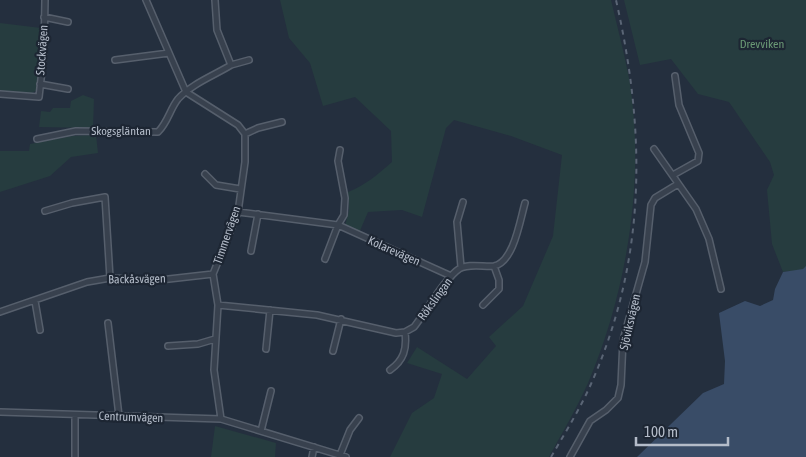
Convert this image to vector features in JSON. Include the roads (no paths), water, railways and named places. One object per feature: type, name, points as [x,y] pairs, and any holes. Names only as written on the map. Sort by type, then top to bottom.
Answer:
[{"type":"street","name":"Stockvägen","points":[[0,94],[39,97],[44,52],[45,0]]},
{"type":"street","points":[[146,0],[186,92],[238,125],[245,134],[258,128],[282,122]]},
{"type":"street","points":[[215,0],[217,30],[231,65]]},
{"type":"street","name":"Stockvägen","points":[[44,16],[68,22]]},
{"type":"street","points":[[115,60],[169,53]]},
{"type":"street","points":[[186,92],[231,65],[249,60]]},
{"type":"street","points":[[673,175],[698,161],[699,153],[679,105],[675,76]]},
{"type":"street","name":"Stockvägen","points":[[40,84],[68,89]]},
{"type":"street","name":"Skogsgläntan","points":[[37,139],[76,131],[158,132],[164,126],[178,99],[186,92]]},
{"type":"street","name":"Timmervägen","points":[[221,419],[214,370],[218,305],[213,274],[238,212],[245,162],[245,134]]},
{"type":"street","points":[[654,149],[696,209],[709,239],[721,290]]},
{"type":"street","points":[[325,259],[338,225],[344,215],[345,198],[338,161],[340,150]]},
{"type":"street","name":"Timmervägen","points":[[205,174],[216,185],[240,189]]},
{"type":"street","name":"Sjöviksvägen","points":[[570,457],[590,421],[606,410],[618,398],[621,384],[624,340],[645,262],[651,204],[655,198],[678,184]]},
{"type":"street","points":[[44,211],[72,203],[105,197],[110,278]]},
{"type":"street","points":[[461,267],[457,222],[463,202]]},
{"type":"street","points":[[483,305],[498,289],[499,280],[494,266],[505,260],[512,247],[525,203]]},
{"type":"street","name":"Kolarevägen","points":[[238,212],[338,225],[451,276]]},
{"type":"street","points":[[251,251],[258,214]]},
{"type":"street","name":"Rökslingan","points":[[406,332],[414,327],[451,276],[461,267],[494,266]]},
{"type":"street","name":"Backåsvägen","points":[[0,312],[86,282],[110,278],[160,280],[213,274]]},
{"type":"street","points":[[35,301],[40,330]]},
{"type":"street","points":[[218,305],[341,319],[396,333],[406,332],[406,349],[398,364],[390,370]]},
{"type":"street","points":[[266,349],[270,310]]},
{"type":"street","points":[[332,350],[341,319]]},
{"type":"street","points":[[108,323],[119,416]]},
{"type":"street","points":[[168,346],[198,344],[215,339]]},
{"type":"street","points":[[261,431],[271,391]]},
{"type":"street","points":[[0,412],[0,417]]},
{"type":"street","name":"Centrumvägen","points":[[0,412],[221,419],[343,456],[350,430],[359,418]]},
{"type":"street","points":[[75,415],[75,457]]},
{"type":"street","points":[[312,457],[314,448]]},
{"type":"water","points":[[806,266],[806,457],[637,457],[703,393],[724,384],[725,361],[719,313],[745,301],[760,306],[773,300],[775,289],[783,272],[803,269]]},
{"type":"railway","points":[[551,457],[587,393],[609,337],[623,289],[631,242],[636,194],[636,146],[633,98],[616,0]]},
{"type":"park label","name":"Drevviken","points":[[762,44]]}]
